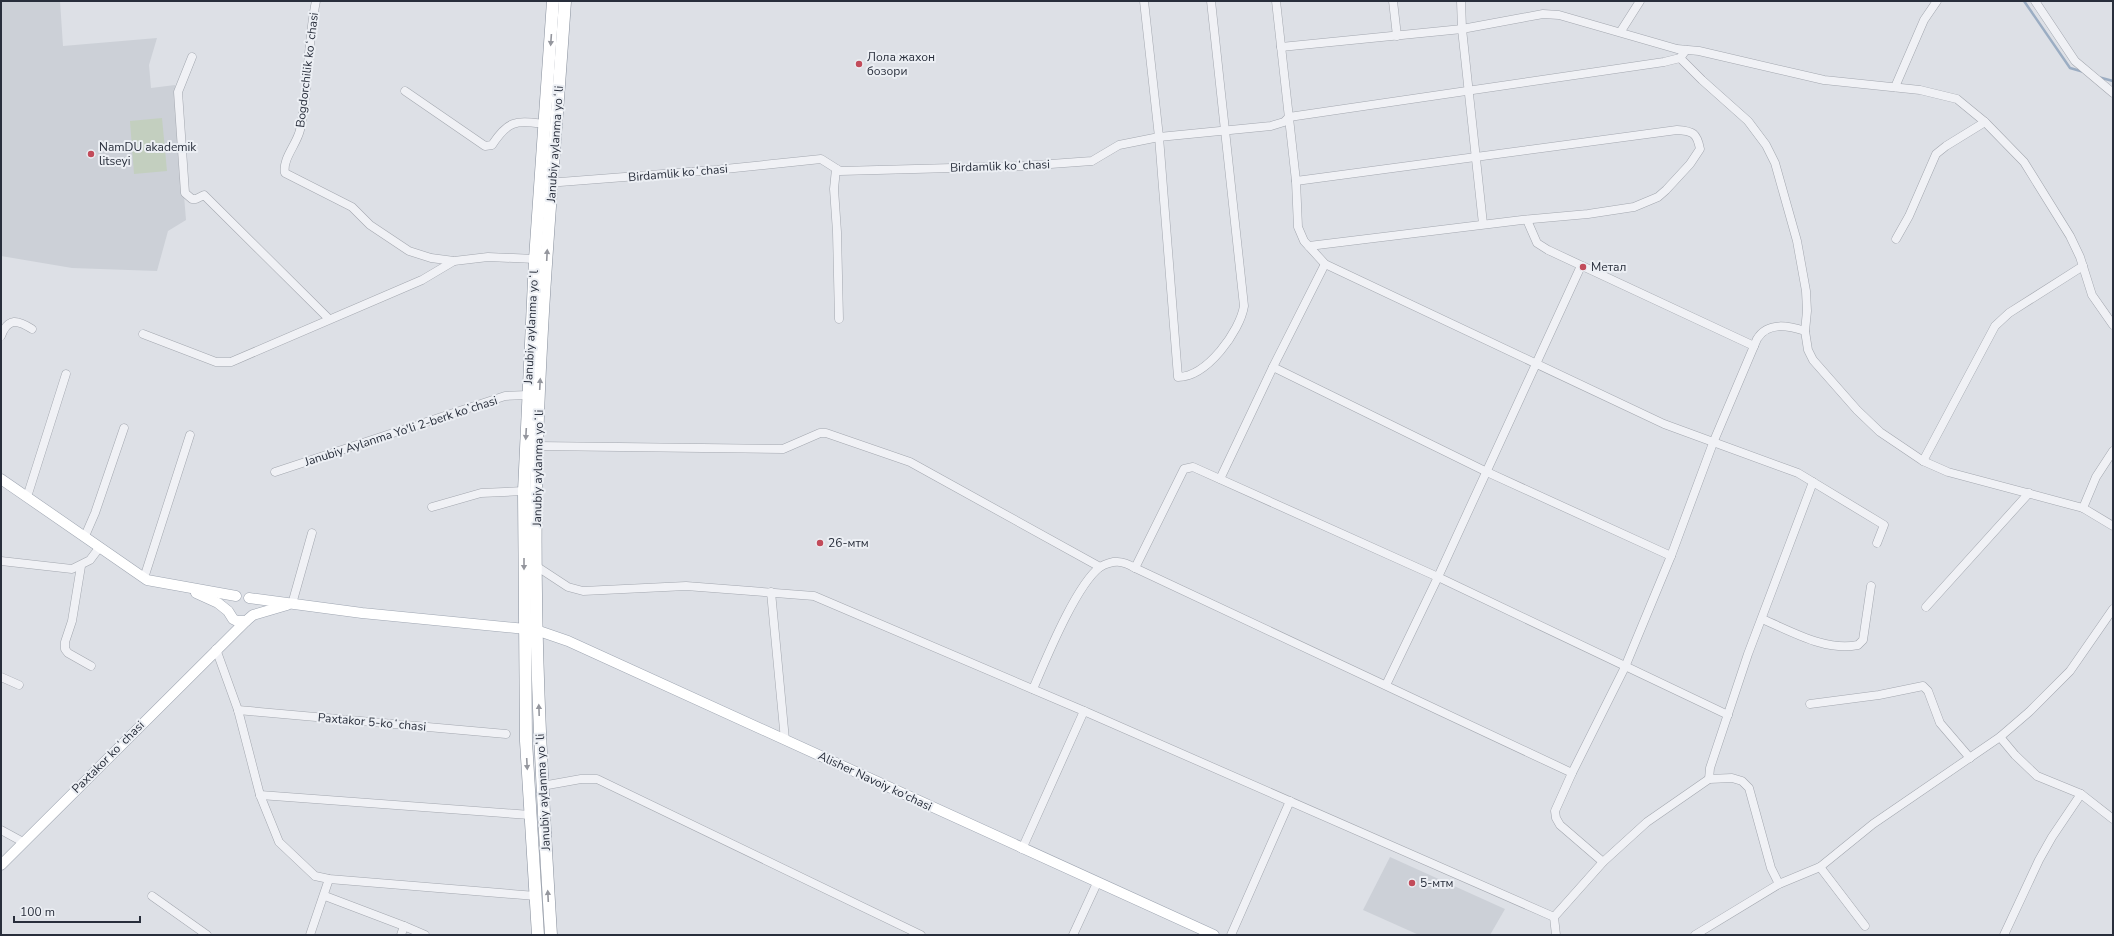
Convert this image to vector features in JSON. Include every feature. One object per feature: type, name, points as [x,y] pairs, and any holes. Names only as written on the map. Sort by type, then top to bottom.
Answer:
[{"type":"highway","name":"Janubiy aylanma yoʻli","points":[[538,935],[530,815],[530,630],[536,566],[537,446],[546,183],[545,124],[553,1]]},
{"type":"highway","name":"Janubiy aylanma yoʻli","points":[[535,259],[546,183],[565,1]]},
{"type":"highway","name":"Janubiy aylanma yoʻl","points":[[528,395],[535,259]]},
{"type":"highway","name":"Janubiy aylanma yoʻli","points":[[528,395],[524,491],[530,630],[542,786],[551,935]]},
{"type":"main road","points":[[1,479],[144,578],[182,587],[236,596],[241,595],[249,598],[254,606],[249,618],[237,631],[216,649]]},
{"type":"main road","points":[[182,587],[218,603],[237,621],[292,604]]},
{"type":"main road","points":[[216,649],[230,615],[229,602],[236,596]]},
{"type":"main road","name":"Alisher Navoiy ko'chasi","points":[[249,598],[362,613],[530,630],[568,640],[1022,849],[1214,935]]},
{"type":"main road","name":"Paxtakor koʻchasi","points":[[1,865],[216,649]]},
{"type":"street","name":"Bogdorchilik koʻchasi","points":[[316,1],[299,132],[286,161],[284,168],[285,173],[352,207],[370,224],[409,251],[431,258],[454,261],[488,257],[535,259]]},
{"type":"street","points":[[1144,1],[1159,137],[1178,377],[1185,377],[1200,371],[1218,355],[1229,339],[1244,310],[1211,1]]},
{"type":"street","points":[[1276,1],[1296,182],[1298,227],[1302,237],[1325,264],[1367,286],[1664,424],[1798,473],[1884,525],[1877,543]]},
{"type":"street","points":[[1393,1],[1397,36]]},
{"type":"street","points":[[1461,1],[1468,92],[1483,224]]},
{"type":"street","points":[[1620,31],[1640,1]]},
{"type":"street","points":[[1895,87],[1924,20],[1936,1]]},
{"type":"street","points":[[2035,1],[2075,61],[2113,93]]},
{"type":"street","points":[[1281,47],[1462,29],[1543,14],[1559,15],[1620,31],[1676,49],[1824,80],[1895,87],[1957,99],[1986,122],[2024,162],[2070,236],[2083,266],[2092,295],[2113,325]]},
{"type":"street","points":[[1686,50],[1680,58],[1748,121],[1766,144],[1775,163],[1797,241],[1806,291],[1808,311],[1805,331],[1808,350],[1814,360],[1857,410],[1880,432],[1923,461],[1948,472],[2083,508],[2113,526]]},
{"type":"street","points":[[192,57],[178,92],[185,193],[192,199],[196,199],[204,195],[330,319]]},
{"type":"street","name":"Birdamlik koʻchasi","points":[[546,183],[761,166],[814,159],[821,159],[840,171],[1023,166],[1092,161],[1114,147],[1159,137],[1225,132],[1279,124],[1289,117],[1468,92],[1664,62],[1680,58]]},
{"type":"street","points":[[405,91],[485,146],[492,145],[506,126],[513,122],[545,124]]},
{"type":"street","points":[[1896,239],[1909,216],[1936,154],[1946,146],[1986,122]]},
{"type":"street","points":[[1296,182],[1676,130],[1687,130],[1698,138],[1700,149],[1690,164],[1666,190],[1634,207],[1588,214],[1483,224],[1309,246]]},
{"type":"street","points":[[836,169],[834,189],[837,232],[839,319]]},
{"type":"street","points":[[1527,220],[1538,244],[1581,266],[1754,346]]},
{"type":"street","points":[[143,334],[216,362],[227,363],[422,280],[454,261]]},
{"type":"street","points":[[1220,479],[1273,366],[1325,264]]},
{"type":"street","points":[[1386,685],[1487,472],[1581,266]]},
{"type":"street","points":[[1923,461],[1994,326],[2009,313],[2083,266]]},
{"type":"street","points":[[1,336],[4,328],[14,322],[20,322],[32,329]]},
{"type":"street","points":[[1603,862],[1560,825],[1556,818],[1558,804],[1625,666],[1671,556],[1713,443],[1760,334],[1774,327],[1791,326],[1805,331]]},
{"type":"street","points":[[1273,366],[1487,472],[1671,556]]},
{"type":"street","points":[[27,497],[66,374]]},
{"type":"street","name":"Janubiy Аylanma Yo'li 2-berk koʼchasi","points":[[275,472],[505,396],[528,395]]},
{"type":"street","points":[[85,536],[95,513],[124,428]]},
{"type":"street","points":[[537,446],[783,449],[815,434],[826,433],[910,462],[1100,566]]},
{"type":"street","points":[[144,578],[190,435]]},
{"type":"street","points":[[2083,508],[2096,477],[2113,451]]},
{"type":"street","points":[[1135,568],[1184,469],[1193,467],[1438,577],[1728,715]]},
{"type":"street","points":[[1709,779],[1710,768],[1728,715],[1813,482]]},
{"type":"street","points":[[432,508],[480,493],[524,491]]},
{"type":"street","points":[[1926,608],[2029,493]]},
{"type":"street","points":[[292,604],[312,533]]},
{"type":"street","points":[[1,560],[64,569],[81,566],[90,560],[99,548]]},
{"type":"street","points":[[1033,689],[1065,619],[1092,572],[1100,566],[1116,561],[1125,562],[1572,773]]},
{"type":"street","points":[[81,566],[72,621],[64,642],[65,649],[68,653],[91,666]]},
{"type":"street","points":[[536,566],[568,587],[583,591],[686,586],[814,596],[1084,710],[1554,917]]},
{"type":"street","points":[[1762,619],[1822,643],[1836,646],[1858,645],[1863,640],[1871,586]]},
{"type":"street","points":[[771,592],[786,740]]},
{"type":"street","points":[[1695,935],[1779,884],[1820,867],[1873,824],[2000,737],[2070,671],[2113,609]]},
{"type":"street","points":[[216,649],[238,710],[260,795],[279,842],[314,876],[329,879],[536,896]]},
{"type":"street","points":[[1,677],[19,685]]},
{"type":"street","points":[[1810,704],[1879,695],[1923,686],[1927,690],[1940,724],[1970,758]]},
{"type":"street","name":"Paxtakor 5-koʻchasi","points":[[238,710],[506,734]]},
{"type":"street","points":[[1022,849],[1084,710]]},
{"type":"street","points":[[2000,737],[2015,755],[2037,776],[2081,794],[2113,819]]},
{"type":"street","points":[[1556,935],[1554,917],[1603,862],[1647,822],[1709,779],[1732,778],[1742,781],[1749,788],[1771,868],[1779,884]]},
{"type":"street","points":[[542,786],[580,779],[597,779],[921,935]]},
{"type":"street","points":[[2004,935],[2039,860],[2052,837],[2081,794]]},
{"type":"street","points":[[260,795],[530,815]]},
{"type":"street","points":[[1231,935],[1290,801]]},
{"type":"street","points":[[1,830],[23,842]]},
{"type":"street","points":[[1820,867],[1865,926]]},
{"type":"street","points":[[310,935],[325,896],[329,879]]},
{"type":"street","points":[[1073,935],[1097,883]]},
{"type":"street","points":[[152,896],[207,935]]},
{"type":"street","points":[[325,896],[425,935]]},
{"type":"street","points":[[401,935],[404,926]]},
{"type":"shaded area","name":"NamDU akademik litseyi","points":[[1,1],[60,1],[63,46],[157,38],[149,65],[151,88],[175,85],[186,220],[168,231],[157,271],[72,268],[1,256]]},
{"type":"shaded area","name":"5-мтм","points":[[1390,857],[1505,909],[1490,935],[1419,935],[1363,910]]},
{"type":"green space","points":[[162,118],[167,171],[134,174],[130,121]]},
{"type":"waterway","points":[[2024,1],[2070,68],[2084,72]]},
{"type":"waterway","points":[[2098,77],[2113,81]]},
{"type":"place","name":"Лола жахон бозори","points":[[859,64]]},
{"type":"place","name":"NamDU akademik litseyi","points":[[91,154]]},
{"type":"place","name":"Метал","points":[[1583,267]]},
{"type":"place","name":"26-мтм","points":[[820,543]]},
{"type":"place","name":"5-мтм","points":[[1412,883]]}]
